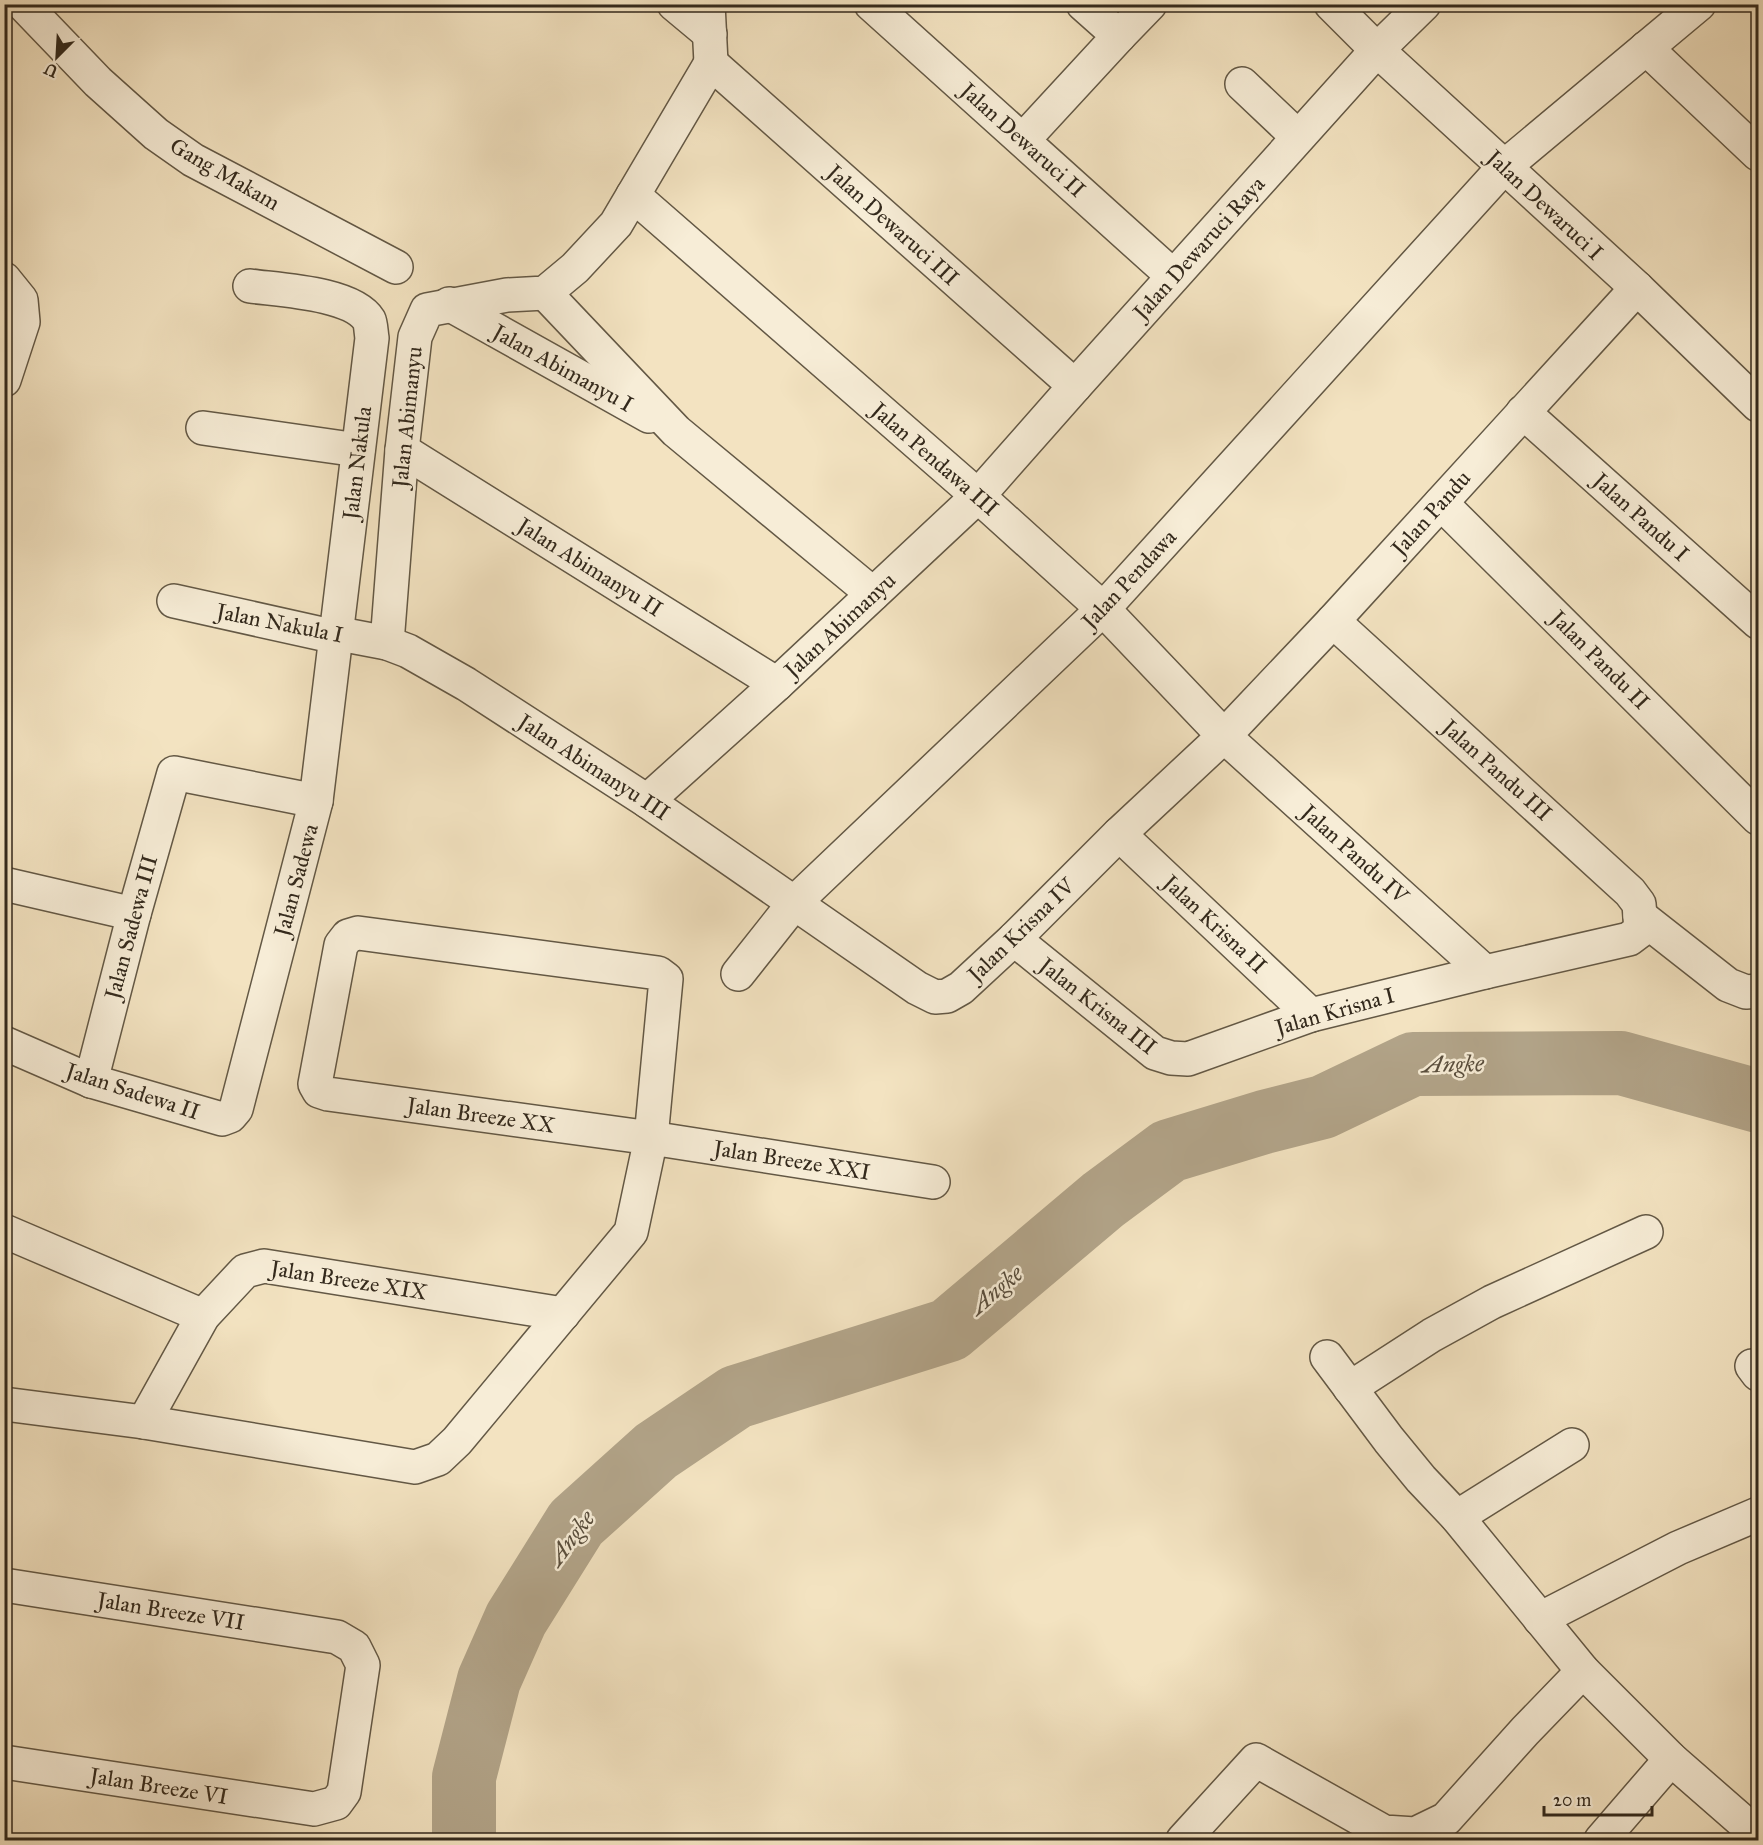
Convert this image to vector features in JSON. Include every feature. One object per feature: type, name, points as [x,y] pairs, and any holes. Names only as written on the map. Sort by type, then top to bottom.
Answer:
[{"type":"street","name":"Gang Makam","points":[[23,4],[98,82],[156,134],[194,160],[396,267]]},
{"type":"street","name":"Jalan Dewaruci III","points":[[674,4],[710,34],[1075,386]]},
{"type":"street","name":"Jalan Dewaruci II","points":[[871,4],[1173,276]]},
{"type":"street","points":[[1083,4],[1119,36]]},
{"type":"street","points":[[1023,140],[1150,4]]},
{"type":"street","name":"Jalan Dewaruci I","points":[[1331,4],[1377,50],[1637,288],[1758,405]]},
{"type":"street","name":"Jalan Dewaruci Raya","points":[[978,496],[1298,137],[1377,50],[1424,4]]},
{"type":"street","name":"Jalan Pendawa","points":[[738,974],[795,902],[1103,609],[1504,167],[1699,4]]},
{"type":"street","points":[[545,293],[576,268],[616,224],[633,195],[710,34]]},
{"type":"street","points":[[1646,48],[1758,154]]},
{"type":"street","points":[[1242,84],[1298,137]]},
{"type":"street","name":"Jalan Pendawa III","points":[[633,195],[978,496],[1103,609],[1224,736]]},
{"type":"street","name":"Jalan Nakula","points":[[250,286],[329,297],[344,302],[359,311],[369,321],[372,338],[358,450],[340,636]]},
{"type":"street","name":"Jalan Pandu","points":[[1224,736],[1334,621],[1637,288]]},
{"type":"street","points":[[4,380],[23,322],[13,289]]},
{"type":"street","name":"Jalan Abimanyu","points":[[382,642],[415,338],[427,310],[449,304],[507,295],[545,293]]},
{"type":"street","name":"Jalan Abimanyu I","points":[[545,293],[676,431],[873,594]]},
{"type":"street","name":"Jalan Abimanyu I","points":[[449,304],[676,431]]},
{"type":"street","name":"Jalan Pandu I","points":[[1523,412],[1758,622]]},
{"type":"street","points":[[203,428],[358,450]]},
{"type":"street","name":"Jalan Abimanyu II","points":[[402,450],[777,684]]},
{"type":"street","name":"Jalan Abimanyu","points":[[647,801],[777,684],[978,496]]},
{"type":"street","name":"Jalan Pandu II","points":[[1441,503],[1758,818]]},
{"type":"street","name":"Jalan Nakula I","points":[[174,601],[340,636],[382,642]]},
{"type":"street","name":"Jalan Pandu III","points":[[1334,621],[1630,892],[1639,904],[1640,923]]},
{"type":"street","name":"Jalan Sadewa","points":[[230,1116],[236,1109],[316,801],[340,636]]},
{"type":"street","name":"Jalan Abimanyu III","points":[[382,642],[408,651],[466,684],[647,801],[795,902]]},
{"type":"street","name":"Jalan Krisna IV","points":[[795,902],[917,987],[934,997],[946,996],[961,988],[1014,939],[1119,834],[1224,736]]},
{"type":"street","name":"Jalan Pandu IV","points":[[1224,736],[1485,972]]},
{"type":"street","name":"Jalan Sadewa III","points":[[91,1081],[134,914],[174,773],[316,801]]},
{"type":"street","name":"Jalan Krisna II","points":[[1119,834],[1311,1015]]},
{"type":"street","points":[[4,884],[134,914]]},
{"type":"street","points":[[1485,972],[1629,939],[1640,923],[1728,985],[1746,992],[1758,991]]},
{"type":"street","name":"Jalan Breeze XX","points":[[358,933],[658,973],[666,979],[651,1138],[319,1091],[315,1084],[341,945],[348,936],[358,933]]},
{"type":"street","name":"Jalan Krisna III","points":[[1014,939],[1155,1053],[1171,1058],[1188,1059]]},
{"type":"street","name":"Jalan Krisna I","points":[[1188,1059],[1311,1015],[1485,972]]},
{"type":"street","name":"Jalan Sadewa II","points":[[4,1043],[91,1081],[222,1119],[230,1116]]},
{"type":"street","points":[[4,1404],[144,1422],[415,1467],[438,1459],[457,1441],[631,1232],[651,1138]]},
{"type":"street","name":"Jalan Breeze XXI","points":[[651,1138],[933,1182]]},
{"type":"street","points":[[4,1231],[203,1316]]},
{"type":"street","points":[[1350,1388],[1431,1335],[1492,1302],[1646,1232]]},
{"type":"street","name":"Jalan Breeze XIX","points":[[144,1422],[203,1316],[245,1271],[264,1266],[563,1314]]},
{"type":"street","points":[[1327,1357],[1389,1440],[1421,1479],[1457,1517],[1584,1671],[1671,1759],[1755,1826]]},
{"type":"street","points":[[1457,1517],[1572,1445]]},
{"type":"street","points":[[1540,1619],[1678,1548],[1758,1515]]},
{"type":"street","name":"Jalan Breeze VII","points":[[4,1585],[337,1637],[354,1647],[363,1665],[344,1792],[336,1803],[314,1809]]},
{"type":"street","points":[[1183,1840],[1256,1760],[1384,1832],[1415,1834],[1446,1820],[1525,1731],[1584,1671]]},
{"type":"street","points":[[1601,1840],[1671,1759]]},
{"type":"street","name":"Jalan Breeze VI","points":[[4,1762],[314,1809]]},
{"type":"waterway","name":"Angke","points":[[464,1840],[464,1777],[489,1680],[516,1619],[576,1523],[656,1451],[736,1397],[949,1330],[1103,1200],[1169,1151],[1323,1107],[1413,1064],[1621,1063],[1758,1101]]}]
